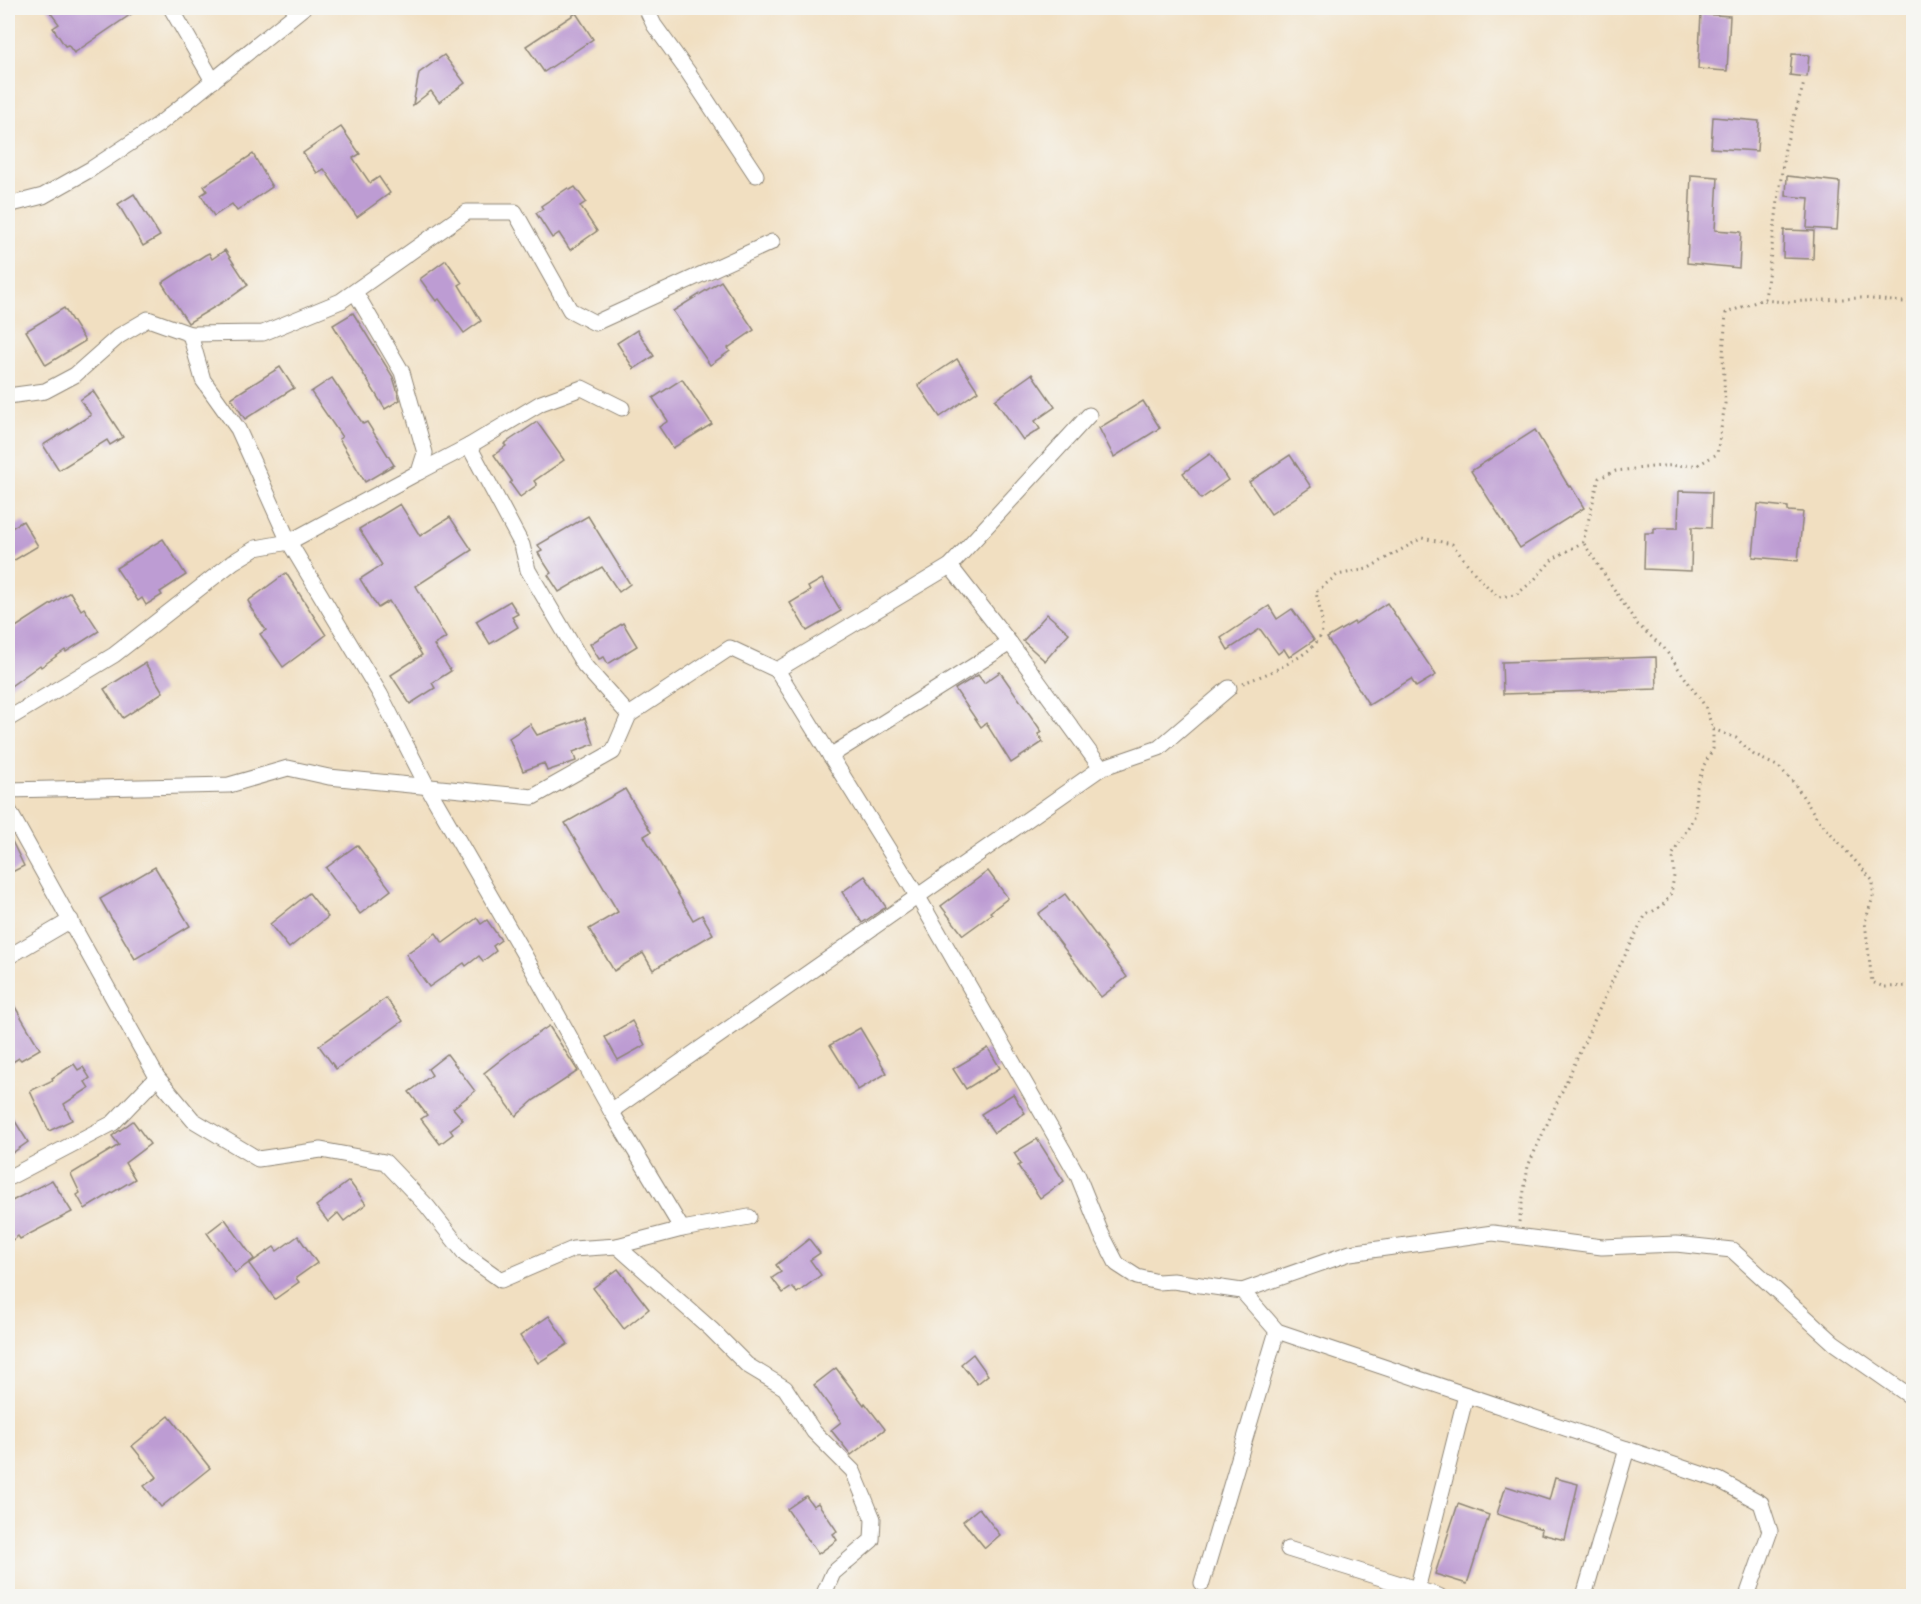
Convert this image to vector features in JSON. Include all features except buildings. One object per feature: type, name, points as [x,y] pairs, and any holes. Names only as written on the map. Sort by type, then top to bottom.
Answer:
[{"type":"street","points":[[171,8],[213,81]]},
{"type":"street","points":[[8,206],[43,196],[91,169],[158,125],[303,8]]},
{"type":"street","points":[[646,8],[654,25],[756,175]]},
{"type":"street","points":[[8,396],[45,391],[75,375],[119,336],[148,320],[190,334],[263,333],[341,301],[467,212],[515,213],[570,310],[596,323],[772,242]]},
{"type":"street","points":[[356,291],[402,372],[425,453],[418,472]]},
{"type":"street","points":[[190,334],[203,380],[238,429],[289,542],[380,694],[428,788],[611,1111],[682,1229]]},
{"type":"street","points":[[8,719],[114,655],[233,561],[256,548],[289,542],[470,446],[541,403],[582,388],[622,408]]},
{"type":"street","points":[[777,670],[950,566],[1089,415]]},
{"type":"street","points":[[470,446],[522,545],[528,570],[584,664],[629,715]]},
{"type":"street","points":[[950,566],[1010,643],[1101,768]]},
{"type":"street","points":[[830,756],[1010,643]]},
{"type":"street","points":[[8,790],[230,785],[288,768],[329,777],[533,797],[613,752],[629,715],[730,648],[777,670],[918,897],[1078,1176],[1101,1233],[1117,1264],[1137,1277],[1158,1282],[1173,1281],[1242,1291],[1350,1253],[1492,1233],[1602,1247],[1676,1244],[1732,1250],[1834,1342],[1914,1399]]},
{"type":"street","points":[[611,1111],[1101,768],[1159,748],[1229,688]]},
{"type":"street","points":[[8,809],[157,1077],[193,1120],[258,1159],[321,1150],[385,1162],[427,1206],[466,1255],[501,1280],[573,1249],[617,1246],[682,1229],[750,1217]]},
{"type":"street","points":[[8,957],[71,920]]},
{"type":"street","points":[[8,1178],[113,1123],[157,1077]]},
{"type":"street","points":[[617,1246],[711,1329],[747,1365],[785,1388],[814,1432],[853,1471],[873,1519],[872,1540],[833,1573],[823,1596]]},
{"type":"street","points":[[1242,1291],[1277,1331],[1719,1480],[1761,1503],[1770,1531],[1747,1596]]},
{"type":"street","points":[[1202,1583],[1277,1331]]},
{"type":"street","points":[[1417,1590],[1466,1395]]},
{"type":"street","points":[[1584,1596],[1627,1449]]},
{"type":"street","points":[[1288,1549],[1439,1596]]},
{"type":"path","points":[[1765,300],[1785,148],[1804,83]]},
{"type":"path","points":[[1229,688],[1270,673],[1316,645],[1323,631],[1316,592],[1337,575],[1367,569],[1422,538],[1452,544],[1476,575],[1498,597],[1516,595],[1534,580],[1553,559],[1583,542],[1599,478],[1616,471],[1698,465],[1717,454],[1725,404],[1723,354],[1725,313],[1761,300],[1787,302],[1861,298],[1914,303]]},
{"type":"path","points":[[1516,1236],[1525,1195],[1528,1166],[1547,1123],[1634,935],[1645,916],[1663,905],[1671,894],[1674,876],[1673,854],[1695,815],[1696,790],[1704,765],[1713,749],[1713,729],[1706,706],[1664,648],[1637,624],[1583,542]]},
{"type":"path","points":[[1713,729],[1736,738],[1754,755],[1779,767],[1794,783],[1817,818],[1873,881],[1873,897],[1865,922],[1872,982],[1884,987],[1914,986]]}]
